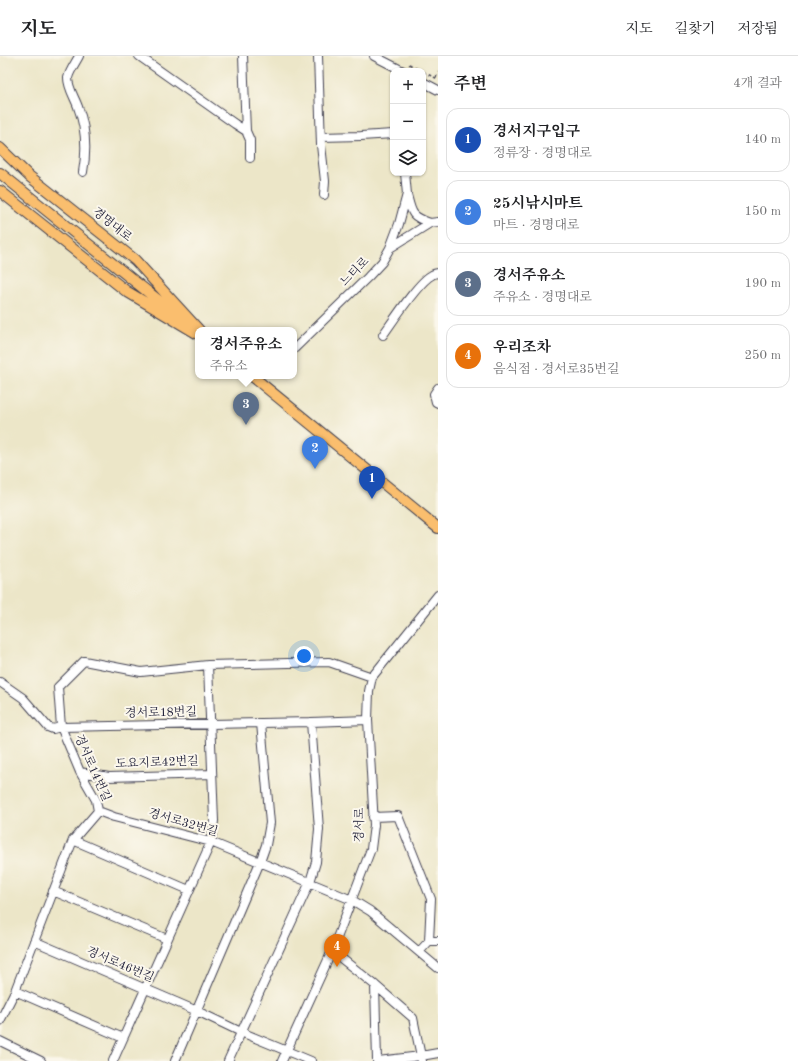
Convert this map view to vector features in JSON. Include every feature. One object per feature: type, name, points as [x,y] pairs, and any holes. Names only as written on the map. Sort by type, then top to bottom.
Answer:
[{"type":"main road","name":"경명대로","points":[[0,148],[29,176],[134,260],[195,329]]},
{"type":"main road","points":[[0,173],[195,330]]},
{"type":"main road","points":[[0,192],[126,291],[195,330]]},
{"type":"main road","points":[[260,379],[438,528]]},
{"type":"street","points":[[79,56],[68,77],[69,86],[80,113],[85,132],[85,160],[83,172]]},
{"type":"street","points":[[139,56],[246,131]]},
{"type":"street","points":[[243,56],[246,131],[250,140],[250,158]]},
{"type":"street","points":[[318,56],[324,195]]},
{"type":"street","points":[[374,56],[397,68]]},
{"type":"street","points":[[426,84],[438,90]]},
{"type":"street","points":[[321,137],[390,134]]},
{"type":"street","points":[[405,176],[406,194],[413,214],[418,218],[434,223]]},
{"type":"street","points":[[390,248],[399,224],[406,194]]},
{"type":"street","name":"느티로","points":[[297,346],[368,277],[382,262],[390,248],[434,223]]},
{"type":"street","points":[[383,335],[424,281],[432,274],[438,273]]},
{"type":"street","points":[[438,388],[434,394],[436,402],[438,403]]},
{"type":"street","name":"경서로","points":[[282,1061],[332,951],[371,849],[374,825],[368,720],[369,691],[372,677],[438,595]]},
{"type":"street","name":"경서로14번길","points":[[0,1021],[15,991],[73,840],[98,811],[96,800],[80,772],[61,727],[58,686],[84,661],[141,672],[208,665],[329,662],[372,677]]},
{"type":"street","name":"도요지로42번길","points":[[113,1061],[211,842],[214,821],[208,665]]},
{"type":"street","name":"경서로18번길","points":[[0,682],[23,698],[48,727],[53,729],[61,727],[368,720]]},
{"type":"street","points":[[228,1061],[310,882],[316,862],[319,829],[311,722]]},
{"type":"street","points":[[175,1061],[266,845],[270,823],[261,723]]},
{"type":"street","name":"도요지로42번길","points":[[80,772],[110,777],[212,774]]},
{"type":"street","name":"경서로32번길","points":[[98,811],[211,842],[352,900],[370,911],[438,968]]},
{"type":"street","points":[[373,817],[398,816],[430,899],[434,941],[419,952]]},
{"type":"street","points":[[73,840],[189,890]]},
{"type":"street","points":[[53,891],[167,939]]},
{"type":"street","name":"경서로46번길","points":[[34,941],[197,1011],[241,1032],[311,1061]]},
{"type":"street","points":[[332,951],[375,985],[413,1018],[421,1059]]},
{"type":"street","points":[[375,985],[377,1061],[421,1059],[438,1053]]},
{"type":"street","points":[[15,991],[123,1038]]},
{"type":"street","points":[[0,1041],[41,1061]]},
{"type":"path","points":[[426,74],[437,79],[438,72]]},
{"type":"place","name":"경서주유소","points":[[246,425]]},
{"type":"place","name":"25시낚시마트","points":[[315,469]]},
{"type":"place","name":"경서지구입구","points":[[372,499]]},
{"type":"place","name":"우리조차","points":[[337,967]]}]
